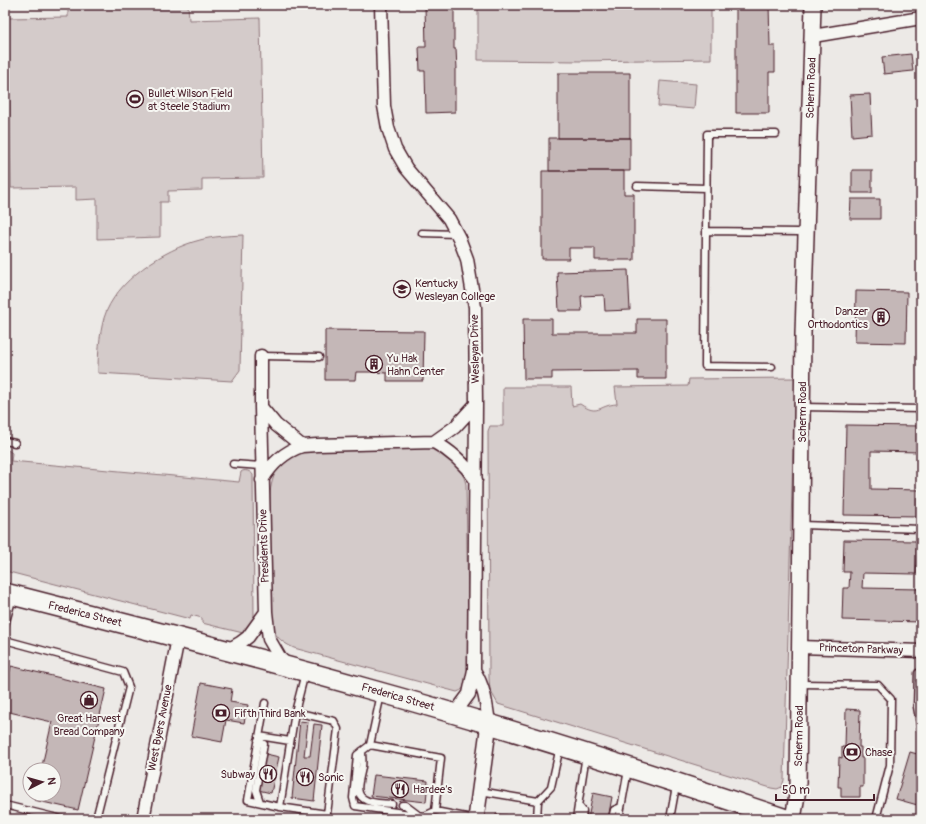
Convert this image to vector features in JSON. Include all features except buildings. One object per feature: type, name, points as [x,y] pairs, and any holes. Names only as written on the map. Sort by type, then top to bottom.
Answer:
[{"type":"main road","name":"Frederica Street","points":[[9,594],[382,692],[629,766],[786,819]]},
{"type":"street","name":"Wesleyan Drive","points":[[381,5],[384,106],[388,128],[395,149],[406,168],[449,219],[457,234],[467,259],[475,307],[476,480],[474,670],[469,694],[455,714]]},
{"type":"street","name":"Scherm Road","points":[[793,819],[798,789],[803,334],[813,5]]},
{"type":"street","points":[[813,36],[921,18]]},
{"type":"street","name":"Presidents Drive","points":[[261,356],[262,480],[266,612],[269,639],[280,658],[297,669]]},
{"type":"street","points":[[262,480],[268,469],[278,458],[291,450],[302,446],[434,442],[455,427],[476,404]]},
{"type":"street","points":[[261,407],[276,426],[302,446]]},
{"type":"street","points":[[434,442],[455,456],[468,468],[476,480]]},
{"type":"street","points":[[226,650],[248,637],[266,612]]},
{"type":"street","name":"West Byers Avenue","points":[[143,819],[178,638]]},
{"type":"street","name":"Princeton Parkway","points":[[800,647],[921,651]]},
{"type":"street","name":"Wesleyan Drive","points":[[474,670],[481,682],[485,694],[489,723]]},
{"type":"street","points":[[476,819],[489,723]]},
{"type":"lane","points":[[772,367],[705,366],[706,188],[707,134],[776,134]]},
{"type":"lane","points":[[637,186],[706,188]]},
{"type":"lane","points":[[706,231],[798,232]]},
{"type":"lane","points":[[422,233],[457,234]]},
{"type":"lane","points":[[261,356],[319,357]]},
{"type":"lane","points":[[802,407],[921,409]]},
{"type":"lane","points":[[5,442],[15,443]]},
{"type":"lane","points":[[233,464],[262,466]]},
{"type":"lane","points":[[802,525],[921,529]]},
{"type":"lane","points":[[5,624],[9,594]]},
{"type":"lane","points":[[5,640],[123,672],[129,687],[96,819]]},
{"type":"lane","points":[[280,807],[295,712],[297,669]]},
{"type":"lane","points":[[921,673],[918,673],[917,707],[921,730]]},
{"type":"lane","points":[[800,684],[878,685],[891,699],[890,765],[876,819]]},
{"type":"lane","points":[[382,692],[370,745],[357,755],[353,798],[355,806],[424,816],[435,811],[476,819]]},
{"type":"lane","points":[[265,703],[248,800],[280,807],[326,814],[338,728],[334,721],[295,712]]},
{"type":"lane","points":[[258,738],[290,741]]},
{"type":"lane","points":[[258,738],[264,744],[256,790],[260,802]]},
{"type":"lane","points":[[370,745],[441,758],[435,811]]},
{"type":"lane","points":[[537,819],[538,801],[551,787],[560,745]]},
{"type":"lane","points":[[362,751],[362,767],[358,786],[359,794],[363,799],[371,802],[392,804]]},
{"type":"lane","points":[[576,819],[586,754]]},
{"type":"lane","points":[[619,819],[629,766]]},
{"type":"lane","points":[[670,819],[677,782]]},
{"type":"lane","points":[[480,791],[538,801]]},
{"type":"lane","points":[[5,805],[62,819]]},
{"type":"lane","points":[[402,805],[405,805],[418,815]]},
{"type":"lane","points":[[578,805],[583,811],[582,819]]},
{"type":"lane","points":[[612,819],[614,810],[621,807]]},
{"type":"shaded area","name":"Bullet Wilson Field at Steele Stadium","points":[[68,5],[188,5],[189,20],[260,18],[263,178],[202,179],[202,190],[168,191],[168,202],[160,202],[160,237],[97,239],[97,199],[76,200],[76,187],[11,188],[8,18],[68,17]]},
{"type":"shaded area","points":[[478,5],[711,5],[711,59],[579,61],[478,60]]},
{"type":"shaded area","points":[[660,81],[696,84],[694,109],[658,106]]},
{"type":"shaded area","points":[[243,235],[240,370],[232,381],[98,373],[99,346],[104,318],[110,304],[130,279],[157,259],[186,244],[221,236]]},
{"type":"shaded area","points":[[795,378],[784,780],[782,787],[777,789],[771,788],[498,704],[490,690],[489,678],[488,431],[490,426],[503,426],[503,387],[571,387],[572,406],[580,404],[591,410],[595,410],[617,404],[615,387],[688,386],[689,379]]},
{"type":"shaded area","points":[[431,448],[443,454],[453,462],[461,472],[466,484],[469,671],[465,686],[457,692],[294,648],[284,643],[278,637],[273,629],[271,619],[270,493],[274,476],[281,465],[292,456],[307,450]]},
{"type":"shaded area","points":[[8,450],[12,453],[11,461],[239,482],[242,471],[251,472],[253,475],[254,621],[245,633],[243,633],[202,623],[202,618],[191,615],[190,619],[9,572],[6,568]]},
{"type":"place","name":"Bullet Wilson Field at Steele Stadium","points":[[135,99]]},
{"type":"place","name":"Kentucky Wesleyan College","points":[[402,289]]},
{"type":"place","name":"Danzer Orthodontics","points":[[881,317]]},
{"type":"place","name":"Yu Hak Hahn Center","points":[[374,364]]},
{"type":"place","name":"Great Harvest Bread Company","points":[[89,700]]},
{"type":"place","name":"Fifth Third Bank","points":[[221,713]]},
{"type":"place","name":"Chase","points":[[852,752]]},
{"type":"place","name":"Subway","points":[[268,774]]},
{"type":"place","name":"Sonic","points":[[305,777]]},
{"type":"place","name":"Hardee's","points":[[400,789]]}]
